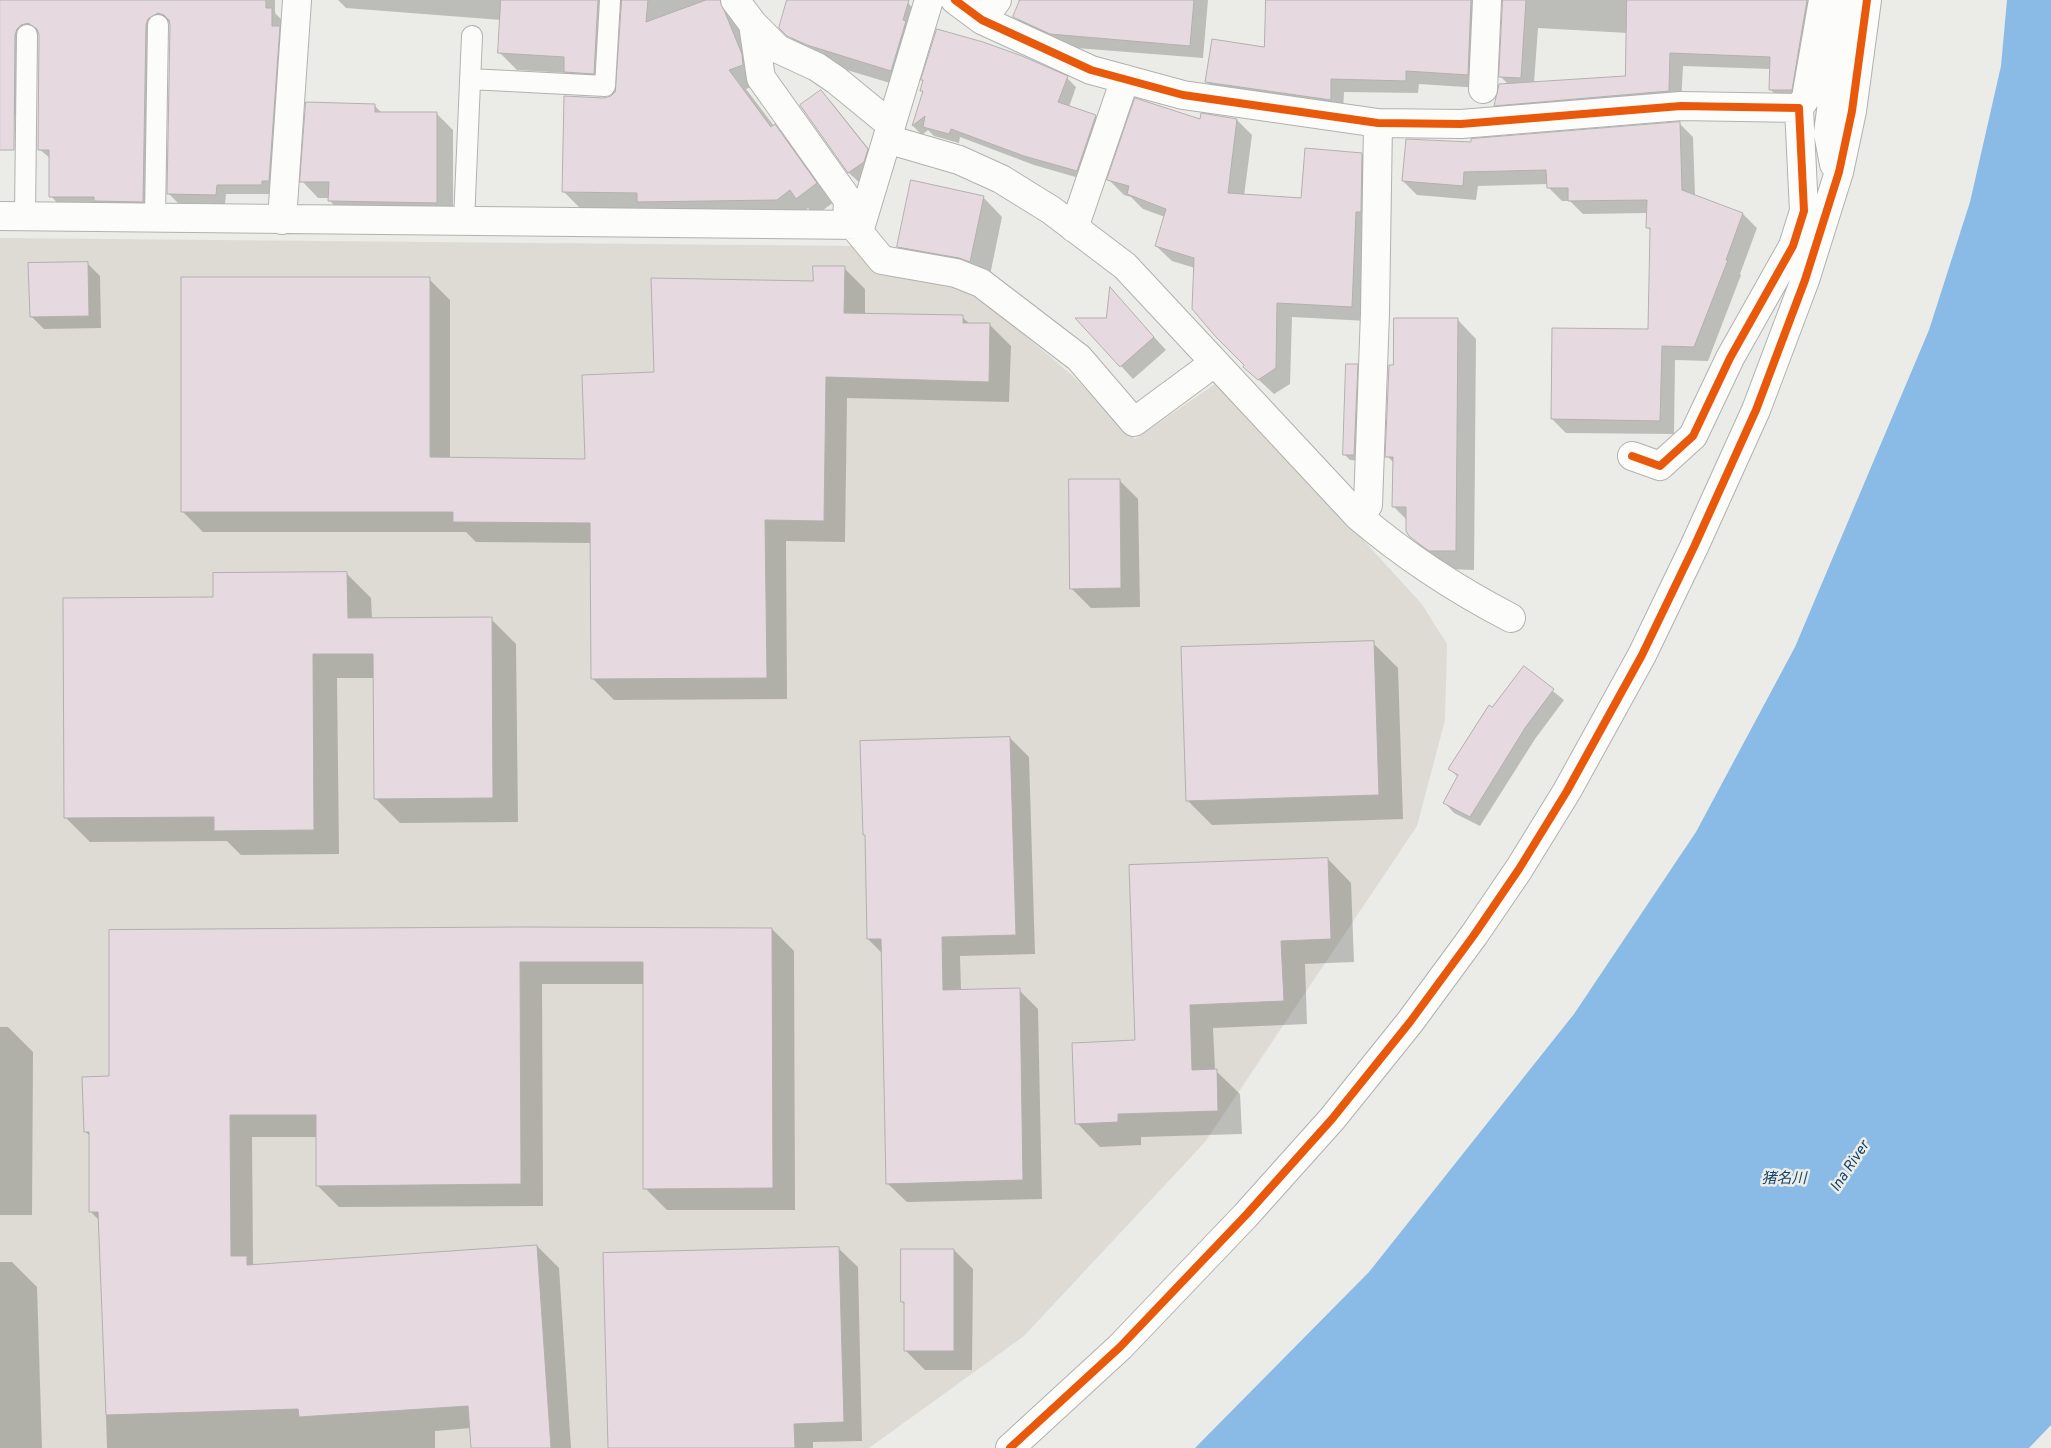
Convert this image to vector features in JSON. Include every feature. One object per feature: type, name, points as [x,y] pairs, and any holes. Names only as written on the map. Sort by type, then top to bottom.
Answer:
[{"type":"street","points":[[282,220],[297,0]]},
{"type":"street","points":[[735,0],[753,24],[778,49],[817,67],[836,80],[889,132],[1001,179],[1051,210],[1126,266],[1358,516],[1383,538],[1468,596],[1511,618]]},
{"type":"street","points":[[12,217],[861,225],[929,0]]},
{"type":"street","points":[[956,0],[990,10],[1091,70],[1183,95],[1378,123],[1461,124],[1681,106],[1799,108]]},
{"type":"street","points":[[1483,89],[1487,0]]},
{"type":"street","points":[[1010,1448],[1120,1347],[1246,1215],[1332,1119],[1410,1022],[1474,935],[1519,869],[1566,791],[1642,655],[1694,547],[1756,410],[1805,280],[1808,234],[1804,211],[1799,108],[1806,98],[1823,0]]},
{"type":"street","points":[[1837,178],[1828,133],[1846,0]]},
{"type":"street","points":[[1632,456],[1660,466],[1693,436],[1730,358],[1793,246],[1808,234],[1837,178],[1852,110],[1867,0]]},
{"type":"street","points":[[753,24],[761,78],[848,200],[850,225],[882,260],[956,273],[980,283],[1079,358],[1134,422],[1214,362]]},
{"type":"street","points":[[1074,228],[1125,79]]},
{"type":"street","points":[[1358,516],[1368,505],[1375,313],[1378,123]]},
{"type":"lane","points":[[470,79],[605,86],[610,0]]},
{"type":"lane","points":[[155,218],[158,25]]},
{"type":"lane","points":[[12,217],[27,35]]},
{"type":"lane","points":[[464,221],[472,36]]},
{"type":"shaded area","points":[[0,238],[858,246],[967,286],[1074,377],[1135,439],[1218,382],[1421,603],[1447,644],[1445,720],[1417,826],[1205,1142],[1024,1336],[869,1448],[0,1448]]},
{"type":"water","name":"猪名川","points":[[2007,0],[2051,0],[2051,1425],[2029,1448],[1195,1448],[1369,1272],[1574,1014],[1696,832],[1795,647],[1929,330],[1970,202],[2001,66]]},
{"type":"building","points":[[0,0],[266,0],[266,8],[272,8],[272,26],[280,26],[269,181],[262,181],[262,185],[217,185],[216,195],[167,194],[170,25],[169,20],[164,15],[158,13],[148,19],[146,25],[143,202],[94,201],[94,197],[49,197],[49,150],[38,150],[39,35],[37,29],[28,23],[21,25],[15,35],[14,150],[0,150]]},
{"type":"building","points":[[501,0],[598,0],[594,74],[564,72],[564,57],[498,53]]},
{"type":"building","points":[[622,0],[648,0],[646,22],[706,0],[720,0],[742,54],[743,65],[729,70],[771,127],[775,124],[817,183],[796,199],[790,190],[777,200],[637,202],[637,193],[562,192],[564,96],[604,98],[611,96],[615,92]]},
{"type":"building","points":[[787,0],[909,0],[903,20],[906,21],[891,71],[807,45],[787,36],[779,28]]},
{"type":"building","points":[[1020,0],[1194,0],[1190,46],[1050,34],[1013,17]]},
{"type":"building","points":[[1266,0],[1471,0],[1468,75],[1406,71],[1406,81],[1331,79],[1331,100],[1205,82],[1212,39],[1264,47]]},
{"type":"building","points":[[1503,0],[1526,0],[1521,78],[1499,77]]},
{"type":"building","points":[[1627,0],[1807,0],[1792,90],[1769,90],[1770,57],[1670,53],[1669,91],[1494,106],[1499,84],[1625,76]]},
{"type":"building","points":[[937,29],[983,42],[1068,76],[1058,102],[1096,115],[1077,171],[1024,156],[951,129],[949,134],[923,127],[925,116],[912,126],[923,91],[920,91],[923,80],[921,80]]},
{"type":"building","points":[[821,90],[868,149],[864,162],[848,173],[800,105]]},
{"type":"building","points":[[1135,98],[1200,119],[1201,113],[1237,119],[1228,193],[1301,198],[1305,148],[1362,153],[1361,212],[1356,212],[1352,307],[1277,303],[1276,368],[1258,380],[1243,367],[1244,365],[1192,309],[1194,258],[1155,246],[1166,209],[1127,194],[1129,186],[1107,180]]},
{"type":"building","points":[[306,102],[375,104],[375,112],[437,112],[437,203],[328,201],[329,182],[300,182]]},
{"type":"building","points":[[1680,122],[1682,190],[1743,213],[1726,260],[1728,260],[1694,347],[1662,346],[1660,421],[1551,419],[1552,328],[1648,329],[1650,228],[1646,228],[1647,200],[1568,201],[1568,188],[1547,188],[1546,170],[1464,172],[1463,186],[1402,181],[1406,139],[1471,142],[1471,139]]},
{"type":"building","points":[[911,180],[984,196],[970,262],[959,258],[897,247]]},
{"type":"building","points":[[88,262],[89,316],[30,317],[28,263]]},
{"type":"building","points":[[813,266],[845,266],[844,313],[963,315],[963,323],[990,323],[989,382],[826,377],[824,521],[765,520],[767,678],[591,679],[590,523],[453,522],[453,512],[181,512],[181,277],[430,277],[430,457],[585,459],[582,375],[654,372],[651,278],[813,281]]},
{"type":"building","points":[[1110,287],[1154,337],[1120,367],[1075,318],[1106,318]]},
{"type":"building","points":[[1394,318],[1458,318],[1456,551],[1429,551],[1409,536],[1406,531],[1406,507],[1392,507],[1393,457],[1385,457],[1389,365],[1393,365]]},
{"type":"building","points":[[1346,364],[1358,364],[1354,455],[1343,455]]},
{"type":"building","points":[[1069,479],[1120,479],[1121,588],[1070,589]]},
{"type":"building","points":[[347,572],[348,618],[492,617],[493,798],[374,799],[373,654],[313,654],[314,830],[214,831],[214,817],[64,818],[63,598],[213,597],[213,573]]},
{"type":"building","points":[[1374,641],[1379,795],[1186,801],[1181,647]]},
{"type":"building","points":[[1524,666],[1554,689],[1525,728],[1470,817],[1443,803],[1458,775],[1448,769],[1489,705],[1492,707]]},
{"type":"building","points":[[1010,737],[1016,935],[942,937],[943,990],[1020,988],[1023,1180],[886,1184],[881,939],[867,939],[865,835],[863,835],[860,741]]},
{"type":"building","points":[[1328,858],[1331,939],[1281,941],[1284,1001],[1190,1005],[1192,1070],[1217,1069],[1218,1111],[1118,1114],[1118,1122],[1075,1124],[1072,1043],[1135,1040],[1129,865]]},
{"type":"building","points":[[520,927],[772,928],[773,1188],[643,1189],[643,962],[520,962],[521,1184],[316,1186],[316,1115],[230,1115],[231,1256],[247,1256],[247,1265],[537,1245],[551,1448],[471,1448],[468,1406],[299,1417],[298,1409],[106,1415],[98,1212],[89,1212],[89,1132],[84,1132],[82,1077],[109,1076],[109,930]]},
{"type":"building","points":[[839,1247],[844,1422],[794,1424],[795,1448],[608,1448],[603,1253]]},
{"type":"building","points":[[901,1249],[954,1249],[954,1351],[904,1351],[904,1302],[901,1302]]},
{"type":"cycle path","points":[[955,0],[982,20],[1091,70],[1183,95],[1378,123],[1461,124],[1681,106],[1799,108],[1804,211],[1793,246],[1730,358],[1693,436],[1660,466],[1632,456]]},
{"type":"cycle path","points":[[1010,1448],[1120,1347],[1246,1215],[1332,1119],[1410,1022],[1474,935],[1519,869],[1567,791],[1642,655],[1694,547],[1756,410],[1805,280],[1839,172],[1852,111],[1867,0]]},
{"type":"water label","name":"Ina River","points":[[1851,1167]]}]
